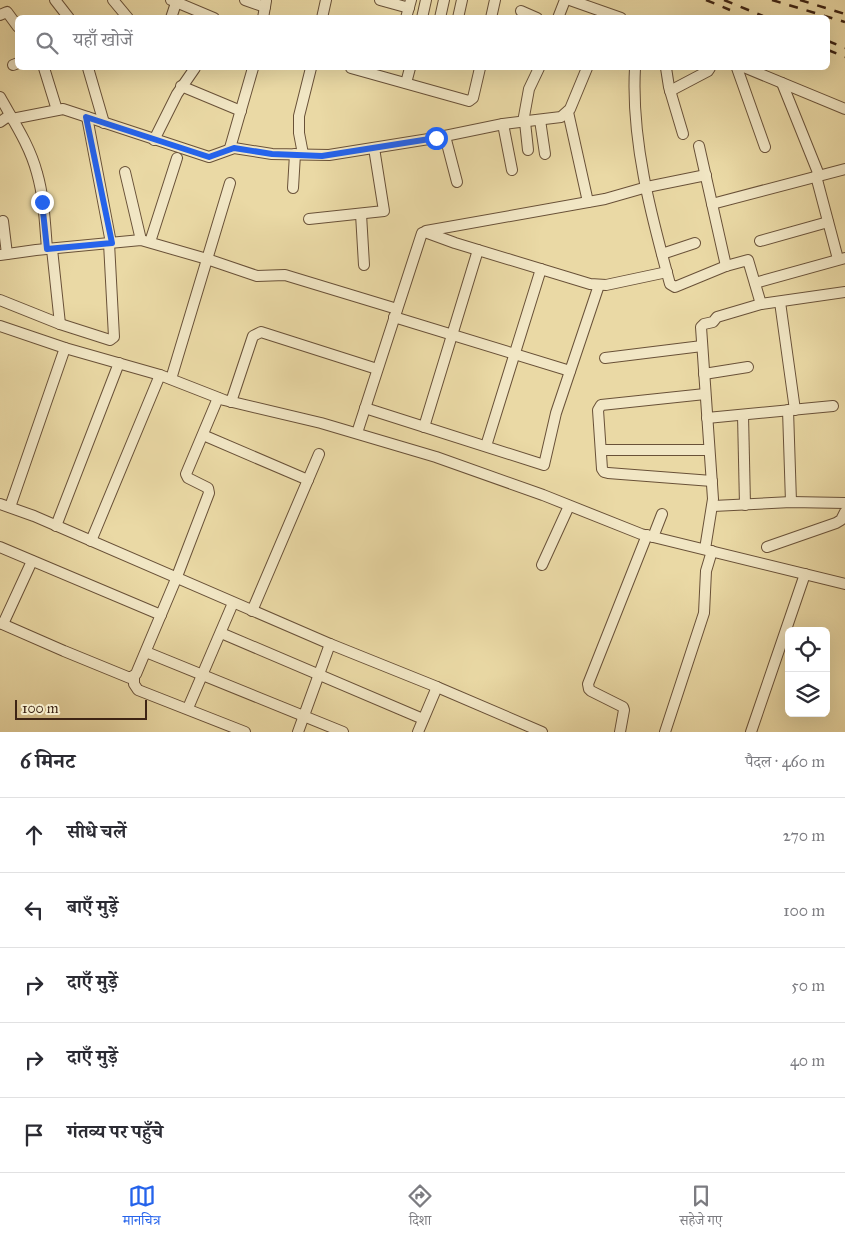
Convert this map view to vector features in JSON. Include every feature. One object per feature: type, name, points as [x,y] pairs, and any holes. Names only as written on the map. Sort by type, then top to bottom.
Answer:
[{"type":"street","points":[[113,0],[126,15]]},
{"type":"street","points":[[245,0],[266,3]]},
{"type":"street","points":[[323,15],[326,0]]},
{"type":"street","points":[[380,0],[408,8]]},
{"type":"street","points":[[423,15],[426,0]]},
{"type":"street","points":[[441,15],[444,0]]},
{"type":"street","points":[[459,15],[462,0]]},
{"type":"street","points":[[492,15],[495,0]]},
{"type":"street","points":[[559,15],[564,0]]},
{"type":"street","points":[[570,0],[607,15]]},
{"type":"street","points":[[57,1],[68,15]]},
{"type":"street","points":[[171,15],[173,1],[207,15]]},
{"type":"street","points":[[521,11],[530,15]]},
{"type":"street","points":[[0,15],[7,12],[15,23]]},
{"type":"street","points":[[45,70],[57,110]]},
{"type":"street","points":[[89,70],[104,123]]},
{"type":"street","points":[[154,140],[181,86],[193,70]]},
{"type":"street","points":[[230,148],[252,70]]},
{"type":"street","points":[[293,188],[299,154],[299,116],[310,70]]},
{"type":"street","points":[[358,70],[469,101],[473,98],[480,70]]},
{"type":"street","points":[[389,79],[391,70]]},
{"type":"street","points":[[406,83],[409,70]]},
{"type":"street","points":[[528,150],[524,122],[529,89],[538,70]]},
{"type":"street","points":[[0,122],[11,117],[57,110],[69,111],[209,157],[217,156],[230,148],[272,154],[322,156],[445,136],[502,124],[561,118],[568,112],[586,70]]},
{"type":"street","points":[[635,70],[633,96],[635,115],[647,187],[670,284],[675,287],[726,266],[748,260],[761,304]]},
{"type":"street","points":[[666,70],[670,91],[683,134]]},
{"type":"street","points":[[670,91],[709,70]]},
{"type":"street","points":[[738,70],[766,147]]},
{"type":"street","points":[[751,70],[845,109]]},
{"type":"street","points":[[755,283],[841,258],[828,222],[818,176],[782,83]]},
{"type":"street","points":[[181,86],[241,111]]},
{"type":"street","points":[[0,97],[27,145],[37,172],[60,324]]},
{"type":"street","points":[[568,112],[588,202]]},
{"type":"street","points":[[0,300],[60,324],[110,340],[114,337],[110,243],[86,117]]},
{"type":"street","points":[[540,120],[545,154]]},
{"type":"street","points":[[502,124],[512,170]]},
{"type":"street","points":[[445,136],[457,182]]},
{"type":"street","points":[[699,146],[726,266]]},
{"type":"street","points":[[309,219],[382,213],[384,209],[374,148]]},
{"type":"street","points":[[145,241],[177,158]]},
{"type":"street","points":[[712,204],[845,169]]},
{"type":"street","points":[[125,172],[145,241]]},
{"type":"street","points":[[357,433],[420,236],[426,232],[611,198],[647,187],[706,175]]},
{"type":"street","points":[[171,379],[230,183]]},
{"type":"street","points":[[361,214],[364,265]]},
{"type":"street","points":[[3,221],[4,255],[145,241],[257,276],[285,275],[453,335],[570,371]]},
{"type":"street","points":[[760,241],[828,222]]},
{"type":"street","points":[[426,232],[580,282],[599,285],[667,272]]},
{"type":"street","points":[[662,254],[695,243]]},
{"type":"street","points":[[424,427],[478,250]]},
{"type":"street","points":[[486,446],[541,269]]},
{"type":"street","points":[[365,408],[544,465],[556,413],[599,285]]},
{"type":"street","points":[[665,732],[704,613],[706,571],[713,506],[700,330],[704,324],[712,322],[717,317],[761,304],[845,292]]},
{"type":"street","points":[[780,302],[792,410],[791,502]]},
{"type":"street","points":[[0,326],[65,348],[160,375],[231,402],[321,423],[436,457],[650,536],[845,584]]},
{"type":"street","points":[[231,402],[253,336],[261,332],[378,368]]},
{"type":"street","points":[[605,358],[702,346]]},
{"type":"street","points":[[10,508],[65,348]]},
{"type":"street","points":[[56,526],[119,363]]},
{"type":"street","points":[[704,374],[748,367]]},
{"type":"street","points":[[91,542],[160,375]]},
{"type":"street","points":[[705,394],[602,405],[598,410],[600,450],[602,469],[608,474],[712,481]]},
{"type":"street","points":[[218,398],[186,474],[188,478],[208,488],[209,493],[176,579],[134,677],[134,684],[138,690],[188,708],[245,732]]},
{"type":"street","points":[[707,418],[833,406]]},
{"type":"street","points":[[744,414],[745,505]]},
{"type":"street","points":[[203,435],[308,480]]},
{"type":"street","points":[[600,450],[710,450]]},
{"type":"street","points":[[252,612],[319,454]]},
{"type":"street","points":[[713,506],[791,502],[845,502]]},
{"type":"street","points":[[0,504],[56,526],[252,612],[437,687],[539,731]]},
{"type":"street","points":[[542,565],[569,506]]},
{"type":"street","points":[[767,547],[836,523],[841,520],[845,512]]},
{"type":"street","points":[[620,732],[623,706],[591,691],[588,684],[650,536],[662,514]]},
{"type":"street","points":[[0,547],[161,615]]},
{"type":"street","points":[[32,561],[2,624],[130,678],[134,677]]},
{"type":"street","points":[[751,732],[805,574]]},
{"type":"street","points":[[188,708],[234,604]]},
{"type":"street","points":[[221,633],[423,718]]},
{"type":"street","points":[[298,732],[330,644]]},
{"type":"street","points":[[146,652],[343,732]]},
{"type":"street","points":[[418,732],[437,687]]},
{"type":"railway","points":[[706,0],[730,10]]},
{"type":"railway","points":[[724,0],[761,15]]},
{"type":"railway","points":[[772,0],[822,15]]},
{"type":"railway","points":[[800,0],[845,14]]},
{"type":"railway","points":[[830,17],[845,22]]},
{"type":"railway","points":[[830,42],[845,48]]},
{"type":"railway","points":[[830,51],[845,57]]},
{"type":"route","points":[[42,202],[47,249],[112,243],[86,117],[209,157],[217,156],[230,148],[272,154],[322,156],[436,138]]}]
